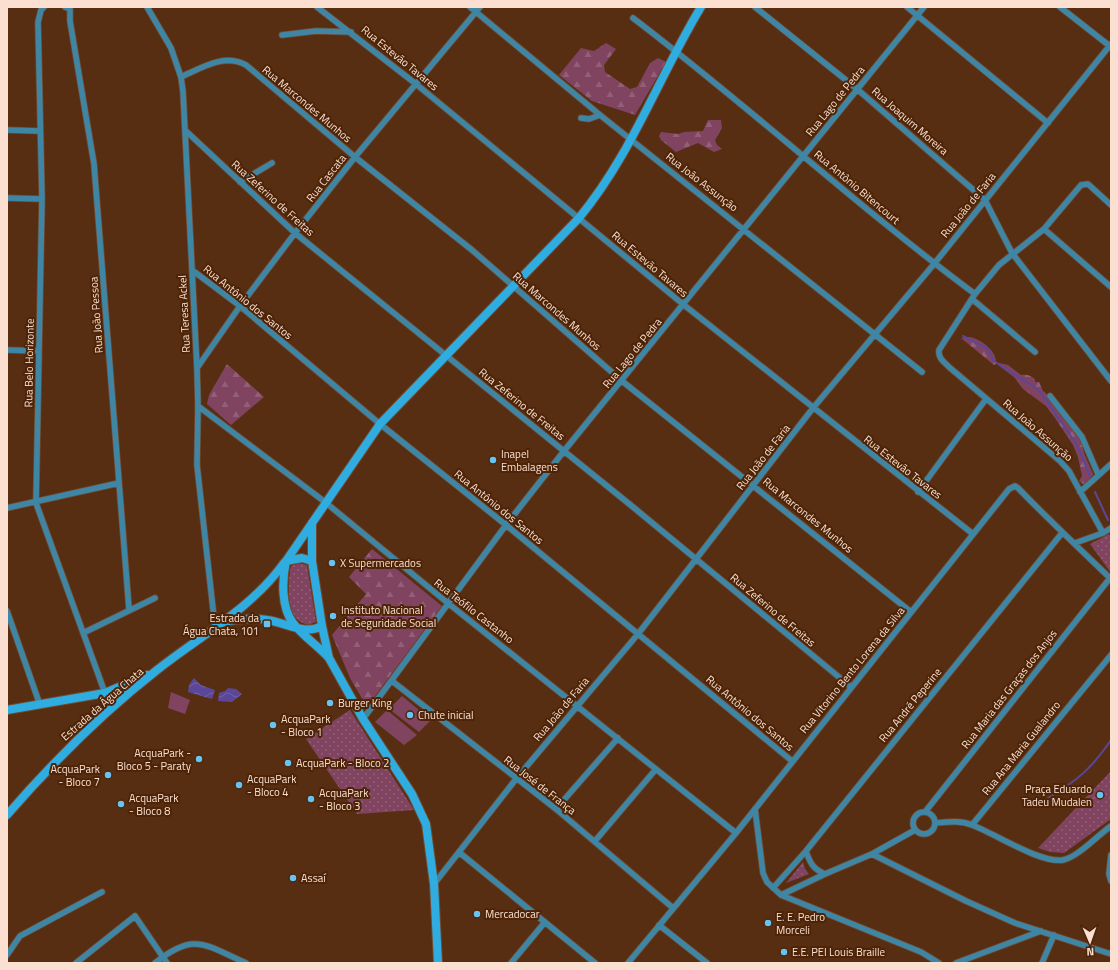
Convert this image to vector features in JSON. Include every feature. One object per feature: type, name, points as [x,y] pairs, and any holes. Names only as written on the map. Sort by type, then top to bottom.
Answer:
[{"type":"main road","name":"Estrada da Água Chata","points":[[7,815],[78,738],[157,670],[222,622],[265,587],[286,561],[325,502],[380,424],[579,218],[612,175],[632,139],[676,50],[701,7]]},
{"type":"main road","points":[[312,523],[312,561],[322,626],[329,658],[363,719],[421,809],[426,824],[434,884],[438,963]]},
{"type":"main road","points":[[312,561],[302,558],[286,561],[283,576],[285,604],[288,614],[298,628],[329,658]]},
{"type":"main road","name":"Estrada da Água Chata","points":[[222,622],[250,618],[283,622],[298,628]]},
{"type":"main road","points":[[298,628],[310,630],[322,626]]},
{"type":"main road","points":[[7,710],[105,692],[157,670]]},
{"type":"street","name":"Rua Belo Horizonte","points":[[43,7],[38,22],[42,199],[36,503],[105,692]]},
{"type":"street","name":"Rua João Pessoa","points":[[65,7],[70,9],[70,21],[94,164],[129,609]]},
{"type":"street","name":"Rua Teresa Ackel","points":[[147,7],[166,38],[181,76],[186,131],[197,368],[197,465],[215,627]]},
{"type":"street","name":"Rua Estevão Tavares","points":[[317,7],[416,84],[684,305],[918,492],[973,534]]},
{"type":"street","name":"Rua João Assunção","points":[[470,7],[478,10],[600,115],[745,229],[922,372]]},
{"type":"street","name":"Rua Joaquim Moreira","points":[[755,7],[857,89],[985,200],[1012,253],[1111,381]]},
{"type":"street","points":[[906,7],[1048,123]]},
{"type":"street","name":"Rua Lago de Pedra","points":[[363,719],[506,525],[564,451],[684,305],[924,7]]},
{"type":"street","points":[[1060,7],[1110,46]]},
{"type":"street","name":"Rua Cascata","points":[[197,368],[240,306],[295,233],[355,157],[478,10]]},
{"type":"street","name":"Rua Antônio Bitencourt","points":[[633,18],[676,50],[974,297],[1035,352]]},
{"type":"street","points":[[282,35],[316,31],[351,32]]},
{"type":"street","name":"Rua João de Faria","points":[[434,884],[460,853],[516,779],[638,634],[813,408],[934,264],[1110,46]]},
{"type":"street","name":"Rua Marcondes Munhos","points":[[181,76],[211,63],[238,61],[246,65],[355,157],[472,250],[622,381],[911,612]]},
{"type":"street","points":[[581,118],[589,119],[600,115]]},
{"type":"street","points":[[7,130],[40,131]]},
{"type":"street","name":"Rua Zeferino de Freitas","points":[[186,131],[295,233],[564,451],[851,687]]},
{"type":"street","points":[[240,182],[272,163]]},
{"type":"street","points":[[974,297],[999,265],[1012,253],[1044,229],[1081,185],[1085,183],[1091,187],[1111,205]]},
{"type":"street","points":[[7,198],[42,199]]},
{"type":"street","points":[[1044,229],[1111,287]]},
{"type":"street","name":"Rua Antônio dos Santos","points":[[192,270],[240,306],[380,424],[506,525],[792,761]]},
{"type":"street","name":"Rua João Assunção","points":[[974,297],[939,350],[940,358],[986,399],[1060,460],[1069,471],[1103,533]]},
{"type":"street","points":[[7,350],[39,351]]},
{"type":"street","points":[[1050,396],[1082,437],[1098,474]]},
{"type":"street","points":[[918,492],[986,399]]},
{"type":"street","name":"Rua Teófilo Castanho","points":[[198,406],[325,502],[449,604],[736,833]]},
{"type":"street","points":[[1080,492],[1098,474],[1111,464]]},
{"type":"street","points":[[7,508],[119,484]]},
{"type":"street","name":"Rua Vitorino Bento Lorena da Silva","points":[[628,963],[736,833],[1009,489],[1015,486],[1018,488],[1062,533]]},
{"type":"street","points":[[1075,543],[1103,533],[1111,528]]},
{"type":"street","points":[[1062,533],[1075,543],[1110,578]]},
{"type":"street","name":"Rua André Peperine","points":[[773,888],[806,850],[1062,533]]},
{"type":"street","name":"Rua Maria das Graças dos Anjos","points":[[925,812],[1110,578]]},
{"type":"street","points":[[83,633],[129,609],[155,598]]},
{"type":"street","points":[[7,611],[40,705]]},
{"type":"street","name":"Rua Ana Maria Gualandro","points":[[972,825],[1111,655]]},
{"type":"street","name":"Rua José de França","points":[[392,681],[556,809],[673,908]]},
{"type":"street","points":[[556,809],[618,738]]},
{"type":"street","points":[[595,841],[656,768]]},
{"type":"street","points":[[755,809],[763,873],[767,882],[780,895],[921,952],[939,963]]},
{"type":"street","points":[[925,812],[933,817],[935,823],[933,830],[927,834],[920,834],[914,830],[912,823],[915,816],[925,812]]},
{"type":"street","points":[[935,823],[954,822],[972,825],[1038,855],[1063,860],[1078,851],[1111,826]]},
{"type":"street","points":[[780,895],[872,854],[899,840],[914,830]]},
{"type":"street","points":[[806,850],[810,863],[814,868],[825,874]]},
{"type":"street","points":[[460,853],[595,963]]},
{"type":"street","points":[[872,854],[966,901],[1015,923],[1111,954]]},
{"type":"street","points":[[1111,855],[1109,874],[1111,881]]},
{"type":"street","points":[[7,955],[20,936],[102,892]]},
{"type":"street","points":[[76,963],[135,916],[167,963]]},
{"type":"street","points":[[511,963],[545,922]]},
{"type":"street","points":[[659,925],[707,963]]},
{"type":"street","points":[[956,963],[1041,931]]},
{"type":"street","points":[[1042,963],[1054,935]]},
{"type":"street","points":[[155,963],[177,947],[196,943],[204,944],[246,963]]},
{"type":"green space","points":[[606,43],[616,49],[604,65],[605,72],[630,89],[637,87],[650,63],[658,58],[666,62],[635,115],[592,101],[559,75],[581,48],[594,51]]},
{"type":"green space","points":[[708,120],[721,120],[722,128],[715,140],[717,145],[722,149],[714,152],[698,143],[676,152],[661,140],[659,136],[661,132],[678,134],[684,132],[703,131]]},
{"type":"green space","points":[[969,337],[978,340],[991,350],[996,359],[996,364],[994,365],[961,338]]},
{"type":"green space","points":[[999,363],[1008,365],[1021,375],[1030,376],[1035,379],[1035,382],[1039,382],[1043,391],[1048,395],[1050,401],[1082,441],[1084,453],[1093,474],[1087,483],[1083,484],[1079,481],[1082,476],[1078,457],[1073,445],[1055,418],[1046,406],[1023,389],[1014,377],[998,365]]},
{"type":"green space","points":[[227,364],[264,397],[231,425],[207,404],[209,395]]},
{"type":"green space","points":[[1109,534],[1111,537],[1111,573],[1090,544]]},
{"type":"green space","points":[[372,549],[442,606],[367,707],[350,678],[332,635],[366,594],[349,577]]},
{"type":"green space","points":[[299,563],[307,565],[316,622],[308,625],[299,621],[295,617],[290,603],[289,579],[291,566]]},
{"type":"green space","points":[[171,692],[190,700],[185,714],[168,708]]},
{"type":"green space","name":"Chute inicial","points":[[402,696],[431,720],[419,732],[389,709]]},
{"type":"green space","points":[[350,710],[414,810],[357,814],[306,739]]},
{"type":"green space","name":"Chute inicial","points":[[387,710],[417,735],[404,745],[375,722]]},
{"type":"green space","name":"Praça Eduardo Tadeu Mudalen","points":[[1111,771],[1111,819],[1064,853],[1050,852],[1038,848]]},
{"type":"green space","points":[[803,862],[805,869],[809,874],[786,883]]},
{"type":"water","points":[[194,678],[201,685],[215,690],[212,699],[188,692],[189,685]]},
{"type":"water","points":[[228,688],[236,689],[242,694],[232,702],[218,701],[219,693]]},
{"type":"waterway","points":[[963,336],[988,349],[994,361],[1039,390],[1077,445],[1090,476]]},
{"type":"waterway","points":[[1095,492],[1108,520]]},
{"type":"waterway","points":[[1048,798],[1083,773],[1097,759],[1111,740]]},
{"type":"place","name":"Inapel Embalagens","points":[[493,460]]},
{"type":"place","name":"X Supermercados","points":[[332,563]]},
{"type":"place","name":"Instituto Nacional de Seguridade Social","points":[[333,616]]},
{"type":"place","name":"Estrada da Água Chata, 101","points":[[267,624]]},
{"type":"place","name":"Burger King","points":[[330,703]]},
{"type":"place","name":"Chute inicial","points":[[410,715]]},
{"type":"place","name":"AcquaPark - Bloco 1","points":[[273,725]]},
{"type":"place","name":"AcquaPark - Bloco 5 - Paraty","points":[[199,759]]},
{"type":"place","name":"AcquaPark - Bloco 2","points":[[288,763]]},
{"type":"place","name":"AcquaPark - Bloco 7","points":[[108,775]]},
{"type":"place","name":"AcquaPark - Bloco 4","points":[[239,785]]},
{"type":"place","name":"Praça Eduardo Tadeu Mudalen","points":[[1100,795]]},
{"type":"place","name":"AcquaPark - Bloco 3","points":[[311,799]]},
{"type":"place","name":"AcquaPark - Bloco 8","points":[[121,804]]},
{"type":"place","name":"Assaí","points":[[293,878]]},
{"type":"place","name":"Mercadocar","points":[[477,914]]},
{"type":"place","name":"E. E. Pedro Morceli","points":[[768,923]]},
{"type":"place","name":"E.E. PEI Louis Braille","points":[[784,952]]}]
